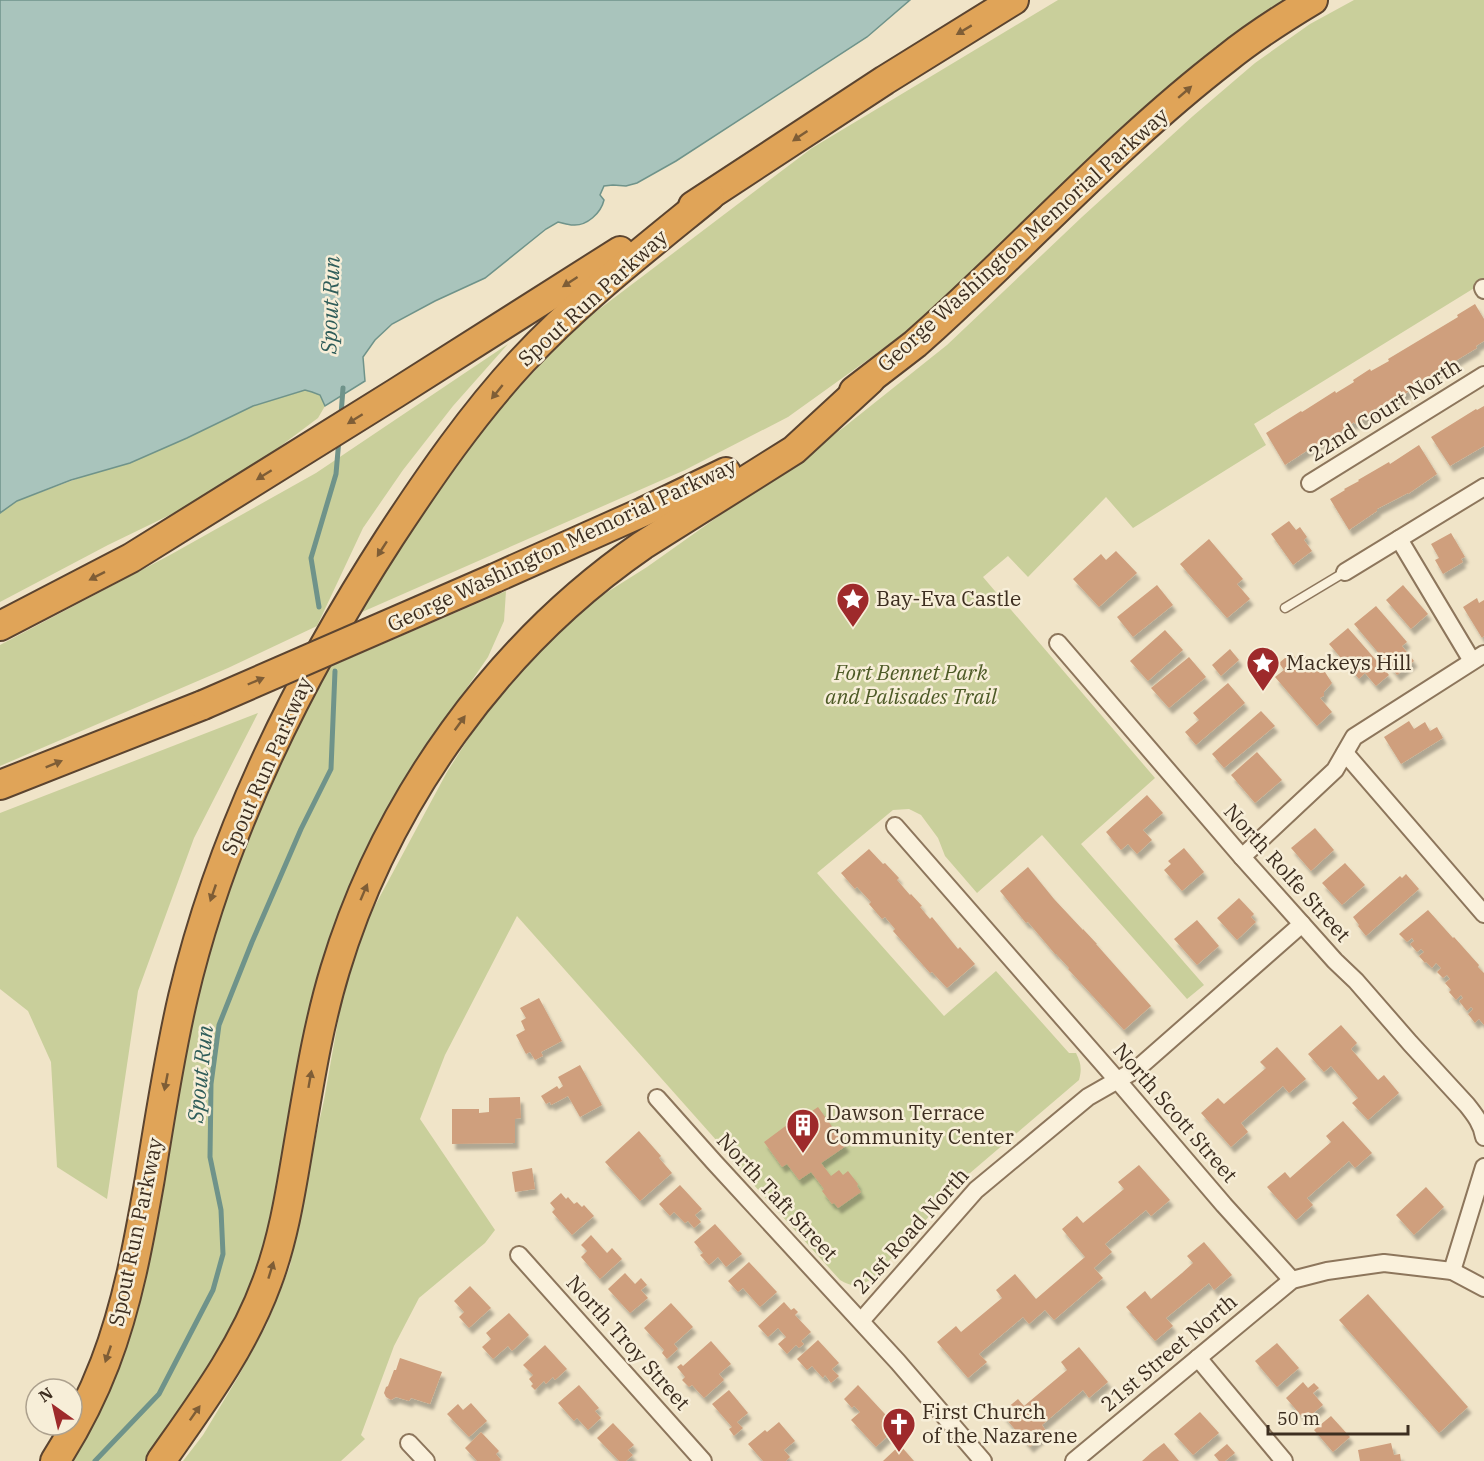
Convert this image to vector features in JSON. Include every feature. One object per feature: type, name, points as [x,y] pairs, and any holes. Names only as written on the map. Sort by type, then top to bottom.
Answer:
[{"type":"highway","points":[[0,626],[131,558],[585,272],[710,196],[894,74],[1014,0]]},
{"type":"highway","name":"George Washington Memorial Parkway","points":[[0,785],[203,705],[495,578],[705,483],[788,436],[870,380],[915,344],[1108,161],[1191,87],[1256,37],[1313,0]]},
{"type":"highway","name":"Spout Run Parkway","points":[[55,1461],[93,1392],[105,1364],[122,1310],[138,1240],[175,1033],[201,931],[251,793],[305,680],[349,602],[410,507],[451,449],[518,365],[593,293],[710,196]]},
{"type":"highway","points":[[161,1461],[238,1346],[268,1281],[287,1211],[319,1030],[335,970],[376,863],[435,760],[465,717],[502,672],[541,630],[583,591],[643,545],[794,450],[870,380]]},
{"type":"street","name":"22nd Court North","points":[[1310,483],[1484,375]]},
{"type":"street","points":[[1345,572],[1484,487]]},
{"type":"street","points":[[1242,857],[1335,770],[1354,737],[1478,657],[1399,539]]},
{"type":"street","name":"North Rolfe Street","points":[[1058,643],[1242,857],[1467,1105],[1483,1134]]},
{"type":"street","points":[[1344,753],[1484,914]]},
{"type":"street","name":"North Scott Street","points":[[895,826],[1224,1205],[1293,1280]]},
{"type":"street","name":"21st Road North","points":[[861,1320],[976,1190],[1088,1097],[1137,1070],[1302,924]]},
{"type":"street","name":"North Taft Street","points":[[657,1098],[861,1320],[983,1461]]},
{"type":"street","points":[[1452,1270],[1484,1167]]},
{"type":"street","name":"North Troy Street","points":[[519,1256],[704,1461]]},
{"type":"street","points":[[1293,1280],[1327,1271],[1384,1263],[1452,1270],[1484,1288]]},
{"type":"street","name":"21st Street North","points":[[1074,1461],[1293,1280]]},
{"type":"street","points":[[1198,1358],[1284,1461]]},
{"type":"street","points":[[409,1443],[426,1461]]},
{"type":"lane","points":[[1285,608],[1345,572]]},
{"type":"green space","points":[[1058,0],[1286,0],[1244,27],[1138,113],[951,295],[887,346],[788,417],[685,470],[353,616],[429,496],[509,398],[577,326],[812,148]]},
{"type":"green space","name":"Fort Bennet Park and Palisades Trail","points":[[1354,0],[1484,0],[1484,282],[1254,424],[1266,445],[1133,528],[1106,497],[1028,577],[1008,556],[983,577],[1155,778],[1081,844],[1204,985],[1187,999],[1042,835],[977,893],[945,856],[938,838],[921,815],[909,809],[893,810],[817,873],[944,1016],[996,971],[1069,1053],[1076,1053],[1080,1066],[1079,1080],[963,1179],[873,1278],[860,1285],[853,1285],[840,1280],[517,916],[445,1055],[420,1119],[495,1230],[485,1243],[419,1298],[394,1346],[361,1435],[365,1439],[341,1461],[183,1461],[203,1435],[238,1377],[267,1324],[290,1266],[343,993],[364,926],[447,772],[482,717],[571,615],[647,567],[843,428],[947,345],[1082,217],[1255,63],[1310,24]]},
{"type":"green space","points":[[508,344],[453,406],[403,470],[363,528],[317,626],[228,668],[0,766],[0,645],[170,555],[316,473]]},
{"type":"green space","points":[[305,390],[321,395],[325,406],[318,418],[270,454],[176,512],[0,602],[0,513],[17,501],[187,438],[253,406]]},
{"type":"green space","points":[[506,591],[504,621],[488,657],[447,717],[396,801],[268,1245],[236,1322],[214,1359],[144,1461],[69,1461],[76,1437],[84,1437],[84,1412],[171,1128],[205,958],[252,825],[322,670]]},
{"type":"green space","points":[[258,713],[194,838],[138,991],[107,1199],[57,1167],[51,1062],[28,1011],[0,989],[0,813]]},
{"type":"water","points":[[0,0],[910,0],[867,37],[676,161],[637,183],[626,186],[604,186],[600,195],[604,200],[602,205],[597,214],[588,221],[578,225],[558,222],[485,278],[392,324],[375,340],[363,357],[365,381],[325,406],[320,395],[305,390],[253,406],[130,463],[71,480],[17,501],[0,513]]},
{"type":"building","points":[[1475,304],[1484,319],[1484,341],[1476,346],[1477,348],[1407,390],[1408,392],[1390,403],[1389,401],[1372,411],[1373,414],[1355,424],[1354,422],[1285,465],[1266,433],[1354,382],[1353,380],[1370,369],[1371,371],[1389,361],[1388,359],[1458,317],[1457,315]]},
{"type":"building","points":[[1484,406],[1484,446],[1450,466],[1431,437]]},
{"type":"building","points":[[1419,445],[1437,474],[1408,494],[1377,509],[1349,530],[1330,499]]},
{"type":"building","points":[[1289,521],[1296,530],[1300,527],[1307,537],[1304,540],[1312,551],[1293,565],[1271,534]]},
{"type":"building","points":[[1451,533],[1465,557],[1461,559],[1463,562],[1443,574],[1435,560],[1439,558],[1431,544]]},
{"type":"building","points":[[1209,539],[1243,579],[1237,584],[1250,599],[1227,618],[1180,564]]},
{"type":"building","points":[[1116,551],[1137,573],[1099,607],[1073,579],[1101,554],[1106,560]]},
{"type":"building","points":[[1157,585],[1173,605],[1133,637],[1117,617]]},
{"type":"building","points":[[1403,585],[1428,614],[1411,629],[1386,600]]},
{"type":"building","points":[[1477,598],[1479,603],[1484,600],[1484,636],[1482,638],[1463,607]]},
{"type":"building","points":[[1376,606],[1407,642],[1402,646],[1414,661],[1397,675],[1354,624]]},
{"type":"building","points":[[1348,628],[1389,675],[1376,686],[1365,673],[1359,679],[1329,644]]},
{"type":"building","points":[[1165,630],[1183,650],[1148,681],[1130,661]]},
{"type":"building","points":[[1230,649],[1239,660],[1221,676],[1212,665]]},
{"type":"building","points":[[1291,653],[1297,659],[1303,654],[1320,673],[1325,672],[1332,683],[1324,692],[1324,696],[1320,698],[1332,712],[1317,726],[1275,677],[1284,670],[1279,663]]},
{"type":"building","points":[[1189,657],[1206,677],[1169,708],[1151,688]]},
{"type":"building","points":[[1228,683],[1245,703],[1196,745],[1185,732],[1199,720],[1193,713]]},
{"type":"building","points":[[1261,711],[1275,726],[1224,768],[1212,754]]},
{"type":"building","points":[[1409,721],[1414,729],[1425,722],[1430,731],[1437,727],[1443,738],[1401,764],[1384,737]]},
{"type":"building","points":[[1257,752],[1282,780],[1255,803],[1231,775]]},
{"type":"building","points":[[1147,795],[1163,813],[1143,830],[1152,840],[1137,854],[1128,844],[1121,850],[1106,832]]},
{"type":"building","points":[[1315,828],[1334,850],[1311,871],[1291,848]]},
{"type":"building","points":[[1184,848],[1204,872],[1182,891],[1164,870],[1171,864],[1168,861]]},
{"type":"building","points":[[869,849],[899,878],[897,880],[922,906],[920,907],[930,919],[932,917],[958,949],[960,947],[975,964],[947,988],[932,972],[930,973],[893,931],[895,929],[885,917],[882,919],[869,904],[871,902],[841,873]]},
{"type":"building","points":[[1345,863],[1365,885],[1342,905],[1322,883]]},
{"type":"building","points":[[1028,867],[1151,1006],[1124,1030],[1028,922],[1026,923],[1000,891]]},
{"type":"building","points":[[1406,874],[1419,889],[1366,936],[1353,917],[1400,876],[1402,878]]},
{"type":"building","points":[[1239,898],[1254,914],[1251,917],[1256,922],[1237,940],[1217,918]]},
{"type":"building","points":[[1428,910],[1484,973],[1484,1025],[1479,1019],[1475,1023],[1468,1014],[1473,1009],[1471,1007],[1467,1011],[1459,1001],[1463,998],[1461,995],[1456,1000],[1449,992],[1451,990],[1445,983],[1450,979],[1447,975],[1443,978],[1437,972],[1441,968],[1436,963],[1432,968],[1425,963],[1419,956],[1424,952],[1421,949],[1417,952],[1410,944],[1414,941],[1412,938],[1407,942],[1399,934]]},
{"type":"building","points":[[1197,920],[1219,946],[1197,965],[1174,939]]},
{"type":"building","points":[[539,998],[562,1041],[541,1052],[543,1056],[535,1060],[530,1052],[526,1054],[516,1035],[525,1030],[521,1021],[526,1018],[520,1008]]},
{"type":"building","points":[[1341,1025],[1357,1043],[1351,1049],[1378,1080],[1384,1075],[1399,1093],[1368,1120],[1352,1103],[1358,1098],[1331,1066],[1324,1072],[1308,1054]]},
{"type":"building","points":[[1277,1047],[1306,1079],[1289,1093],[1283,1086],[1241,1123],[1248,1132],[1231,1147],[1201,1113],[1218,1098],[1224,1104],[1266,1068],[1260,1062]]},
{"type":"building","points":[[580,1065],[602,1105],[580,1117],[568,1096],[551,1105],[550,1102],[546,1104],[541,1096],[557,1086],[559,1089],[563,1086],[558,1077]]},
{"type":"building","points":[[520,1097],[521,1118],[515,1119],[515,1143],[452,1144],[452,1109],[479,1109],[479,1113],[489,1112],[489,1098]]},
{"type":"building","name":"Dawson Terrace Community Center","points":[[818,1107],[846,1146],[821,1163],[831,1176],[839,1170],[843,1175],[848,1171],[861,1192],[838,1208],[822,1191],[824,1189],[811,1172],[799,1180],[787,1164],[782,1167],[764,1142],[795,1119],[797,1121]]},
{"type":"building","points":[[1343,1121],[1372,1153],[1355,1168],[1349,1161],[1307,1198],[1313,1205],[1296,1220],[1267,1187],[1285,1172],[1290,1178],[1331,1142],[1326,1136]]},
{"type":"building","points":[[639,1131],[661,1156],[659,1158],[672,1173],[640,1201],[605,1162]]},
{"type":"building","points":[[1139,1165],[1170,1200],[1151,1216],[1146,1210],[1105,1244],[1112,1252],[1094,1268],[1103,1278],[1054,1320],[1045,1310],[1029,1324],[1023,1317],[979,1354],[987,1362],[968,1378],[937,1342],[956,1326],[961,1332],[1002,1298],[996,1290],[1015,1274],[1036,1299],[1085,1257],[1062,1229],[1077,1216],[1083,1223],[1124,1189],[1118,1182]]},
{"type":"building","points":[[532,1168],[535,1189],[515,1192],[512,1172]]},
{"type":"building","points":[[680,1185],[702,1209],[695,1215],[701,1222],[694,1228],[674,1212],[670,1216],[659,1204]]},
{"type":"building","points":[[1426,1187],[1444,1207],[1414,1235],[1396,1215]]},
{"type":"building","points":[[561,1193],[574,1204],[577,1202],[582,1207],[584,1205],[594,1216],[572,1235],[552,1212],[555,1209],[550,1203]]},
{"type":"building","points":[[715,1224],[742,1254],[726,1267],[718,1257],[709,1265],[700,1255],[703,1253],[694,1242]]},
{"type":"building","points":[[591,1235],[607,1253],[612,1248],[622,1259],[600,1279],[581,1257],[587,1251],[581,1245]]},
{"type":"building","points":[[1204,1242],[1232,1275],[1214,1290],[1209,1283],[1166,1318],[1173,1326],[1155,1341],[1126,1307],[1145,1291],[1151,1299],[1193,1263],[1187,1256]]},
{"type":"building","points":[[749,1262],[777,1292],[760,1307],[743,1288],[738,1292],[728,1281]]},
{"type":"building","points":[[625,1273],[635,1284],[641,1278],[647,1285],[641,1290],[648,1298],[630,1313],[608,1289]]},
{"type":"building","points":[[470,1286],[491,1308],[469,1328],[459,1317],[464,1312],[454,1301]]},
{"type":"building","points":[[1368,1294],[1468,1407],[1439,1433],[1339,1320]]},
{"type":"building","points":[[784,1302],[791,1310],[794,1308],[798,1312],[795,1315],[811,1332],[801,1341],[804,1344],[799,1348],[796,1345],[787,1354],[778,1344],[786,1337],[778,1328],[768,1337],[758,1326]]},
{"type":"building","points":[[671,1303],[693,1327],[674,1344],[678,1349],[667,1359],[662,1353],[664,1350],[644,1328]]},
{"type":"building","points":[[509,1313],[529,1335],[512,1351],[508,1346],[493,1359],[482,1347],[491,1339],[486,1333]]},
{"type":"building","points":[[818,1340],[839,1363],[832,1369],[839,1376],[831,1383],[825,1375],[823,1378],[812,1366],[807,1370],[797,1359]]},
{"type":"building","points":[[711,1341],[731,1364],[719,1374],[724,1380],[704,1398],[692,1385],[689,1387],[682,1380],[685,1377],[677,1367],[681,1364],[683,1366]]},
{"type":"building","points":[[1277,1343],[1299,1368],[1277,1387],[1255,1361]]},
{"type":"building","points":[[545,1345],[567,1369],[555,1380],[553,1377],[546,1384],[544,1381],[535,1390],[529,1379],[533,1375],[523,1365]]},
{"type":"building","points":[[1079,1347],[1108,1382],[1089,1398],[1083,1390],[1042,1425],[1047,1432],[1030,1447],[1001,1413],[1018,1399],[1024,1406],[1067,1370],[1061,1362]]},
{"type":"building","points":[[400,1358],[442,1372],[430,1404],[411,1398],[409,1401],[396,1397],[391,1400],[386,1397],[384,1393],[386,1387]]},
{"type":"building","points":[[1303,1382],[1308,1388],[1314,1383],[1319,1388],[1313,1393],[1323,1405],[1305,1420],[1286,1398]]},
{"type":"building","points":[[579,1385],[599,1408],[595,1411],[601,1418],[588,1430],[577,1418],[574,1421],[558,1403]]},
{"type":"building","points":[[858,1385],[897,1427],[876,1447],[851,1420],[860,1412],[854,1406],[852,1408],[844,1399]]},
{"type":"building","points":[[729,1390],[748,1413],[737,1422],[743,1428],[734,1436],[729,1429],[732,1427],[712,1404]]},
{"type":"building","points":[[471,1403],[487,1421],[469,1437],[447,1414],[458,1404],[463,1410]]},
{"type":"building","points":[[1200,1412],[1219,1433],[1193,1455],[1174,1434]]},
{"type":"building","points":[[1331,1416],[1350,1437],[1333,1452],[1314,1430]]},
{"type":"building","points":[[779,1422],[795,1441],[784,1450],[790,1457],[786,1461],[763,1461],[748,1444]]},
{"type":"building","points":[[613,1423],[634,1445],[628,1450],[633,1455],[626,1461],[619,1461],[597,1438]]},
{"type":"building","points":[[481,1432],[499,1451],[496,1454],[501,1460],[477,1461],[465,1448]]},
{"type":"building","points":[[1164,1443],[1179,1461],[1142,1461],[1152,1452]]},
{"type":"building","points":[[1391,1443],[1394,1455],[1400,1454],[1401,1461],[1360,1461],[1358,1450]]},
{"type":"building","points":[[1227,1444],[1235,1453],[1225,1461],[1219,1461],[1214,1455]]},
{"type":"building","name":"First Church of the Nazarene","points":[[900,1445],[914,1461],[883,1461]]},
{"type":"waterway","name":"Spout Run","points":[[341,415],[343,388]]},
{"type":"waterway","name":"Spout Run","points":[[319,607],[311,558],[336,474],[339,439]]},
{"type":"waterway","name":"Spout Run","points":[[95,1461],[159,1394],[213,1290],[223,1254],[221,1210],[210,1157],[211,1084],[219,1025],[301,829],[331,769],[335,671]]},
{"type":"place","name":"Bay-Eva Castle","points":[[853,628]]},
{"type":"place","name":"Mackeys Hill","points":[[1263,692]]},
{"type":"place","name":"Dawson Terrace Community Center","points":[[803,1154]]},
{"type":"place","name":"First Church of the Nazarene","points":[[899,1453]]}]
